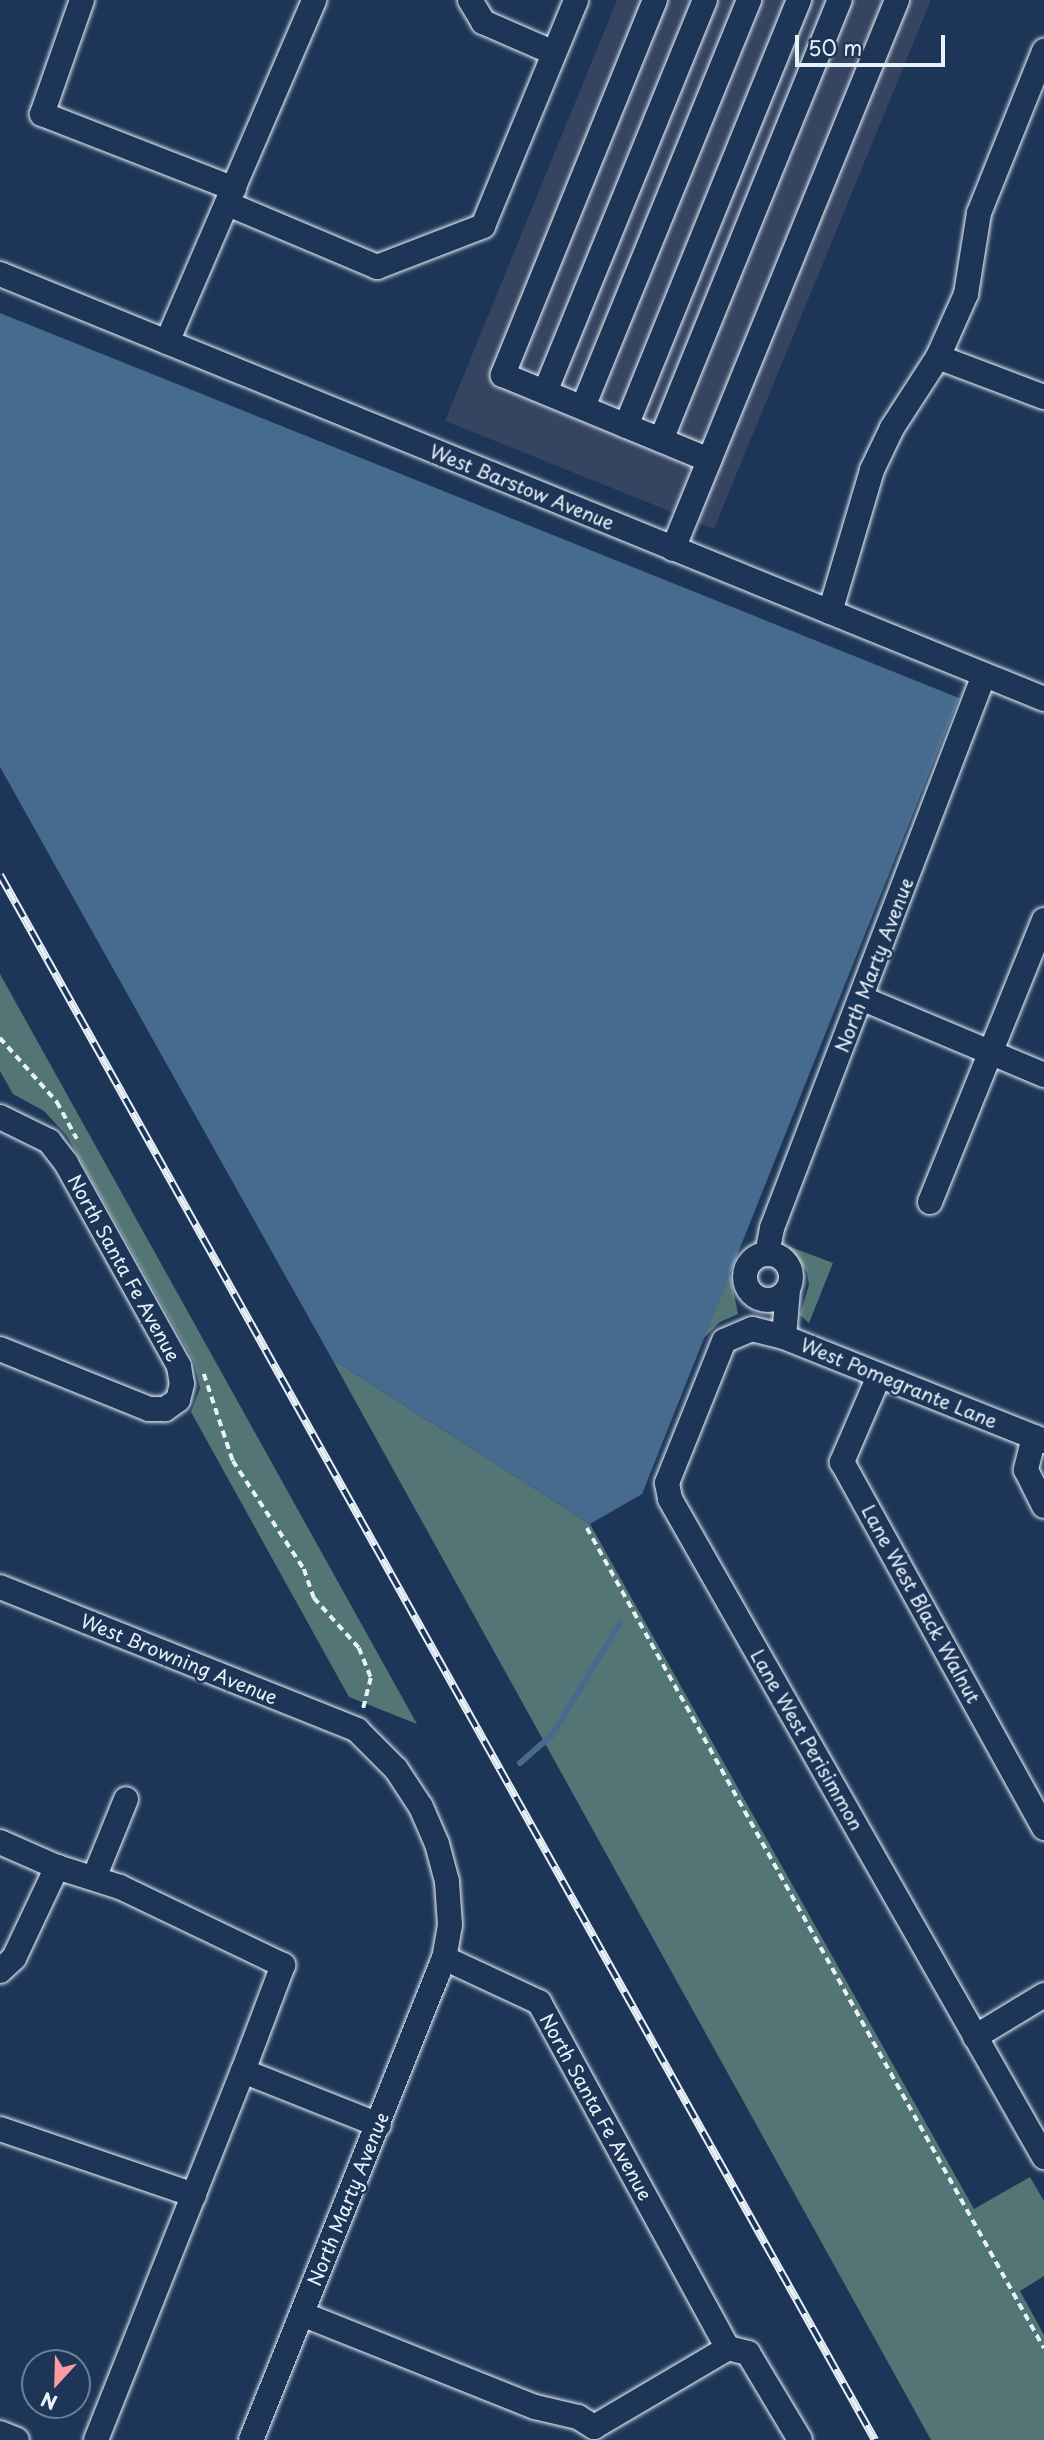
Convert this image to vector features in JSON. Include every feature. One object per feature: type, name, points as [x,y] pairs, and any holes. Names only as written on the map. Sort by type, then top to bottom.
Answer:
[{"type":"street","points":[[82,0],[42,114],[231,197],[377,267],[483,226],[576,0]]},
{"type":"street","points":[[470,0],[483,22],[554,53]]},
{"type":"street","points":[[655,0],[503,374],[709,460]]},
{"type":"street","points":[[545,392],[705,0]]},
{"type":"street","points":[[583,407],[749,0]]},
{"type":"street","points":[[626,426],[799,0]]},
{"type":"street","points":[[661,440],[840,0]]},
{"type":"street","points":[[673,549],[897,0]]},
{"type":"street","points":[[167,342],[231,197],[308,2]]},
{"type":"street","points":[[830,612],[872,470],[892,428],[938,357],[966,294],[979,213],[1038,81],[1044,51]]},
{"type":"street","name":"West Barstow Avenue","points":[[0,274],[1044,699]]},
{"type":"street","points":[[938,357],[1044,397]]},
{"type":"street","name":"North Marty Avenue","points":[[752,1329],[747,1268],[757,1257],[767,1254],[772,1228],[984,676]]},
{"type":"street","points":[[930,1202],[1044,920]]},
{"type":"street","points":[[861,998],[1044,1075]]},
{"type":"street","name":"North Santa Fe Avenue","points":[[0,1117],[49,1140],[179,1366],[182,1384],[178,1400],[165,1409],[149,1409],[0,1349]]},
{"type":"street","points":[[767,1254],[779,1257],[789,1268],[784,1337]]},
{"type":"street","points":[[750,1290],[769,1300],[788,1289]]},
{"type":"street","name":"West Pomegrante Lane","points":[[752,1329],[784,1337],[1039,1439]]},
{"type":"street","name":"Lane West Perisimmon","points":[[752,1329],[724,1341],[717,1355],[671,1464],[667,1483],[670,1499],[1044,2157]]},
{"type":"street","name":"Lane West Black Walnut","points":[[879,1376],[842,1462],[1044,1828]]},
{"type":"street","points":[[1039,1439],[1026,1470],[1044,1506]]},
{"type":"street","name":"West Browning Avenue","points":[[0,1587],[357,1730],[396,1769],[421,1807],[437,1844],[447,1882],[450,1925],[444,1958]]},
{"type":"street","points":[[94,1878],[126,1799]]},
{"type":"street","points":[[0,1842],[57,1867],[94,1878],[283,1965],[96,2440]]},
{"type":"street","points":[[0,1971],[14,1958],[57,1867]]},
{"type":"street","name":"North Marty Avenue","points":[[251,2440],[444,1958]]},
{"type":"street","name":"North Santa Fe Avenue","points":[[444,1958],[539,2002],[728,2348],[748,2353],[800,2440]]},
{"type":"street","points":[[975,2037],[1044,1995]]},
{"type":"street","points":[[243,2071],[379,2125]]},
{"type":"street","points":[[0,2129],[194,2195]]},
{"type":"street","points":[[302,2314],[535,2407],[568,2413],[598,2434],[728,2348]]},
{"type":"street","points":[[0,2433],[17,2440]]},
{"type":"path","points":[[587,1528],[1044,2348]]},
{"type":"shaded area","points":[[617,0],[931,0],[714,529],[445,421]]},
{"type":"shaded area","points":[[0,313],[959,698],[642,1494],[590,1524],[332,1359],[0,767]]},
{"type":"green space","points":[[0,974],[417,1724],[349,1697],[191,1412],[200,1388],[194,1362],[67,1136],[44,1111],[13,1094],[0,1071]]},
{"type":"green space","points":[[788,1246],[833,1263],[809,1323],[800,1315],[809,1285],[807,1272]]},
{"type":"green space","points":[[730,1273],[738,1314],[720,1322],[703,1339]]},
{"type":"green space","points":[[332,1359],[590,1524],[974,2209],[1030,2177],[1044,2201],[1044,2276],[1020,2291],[1044,2335],[1044,2440],[931,2440]]},
{"type":"waterway","points":[[520,1763],[552,1735],[620,1623]]},
{"type":"railway","points":[[0,875],[875,2440]]}]
